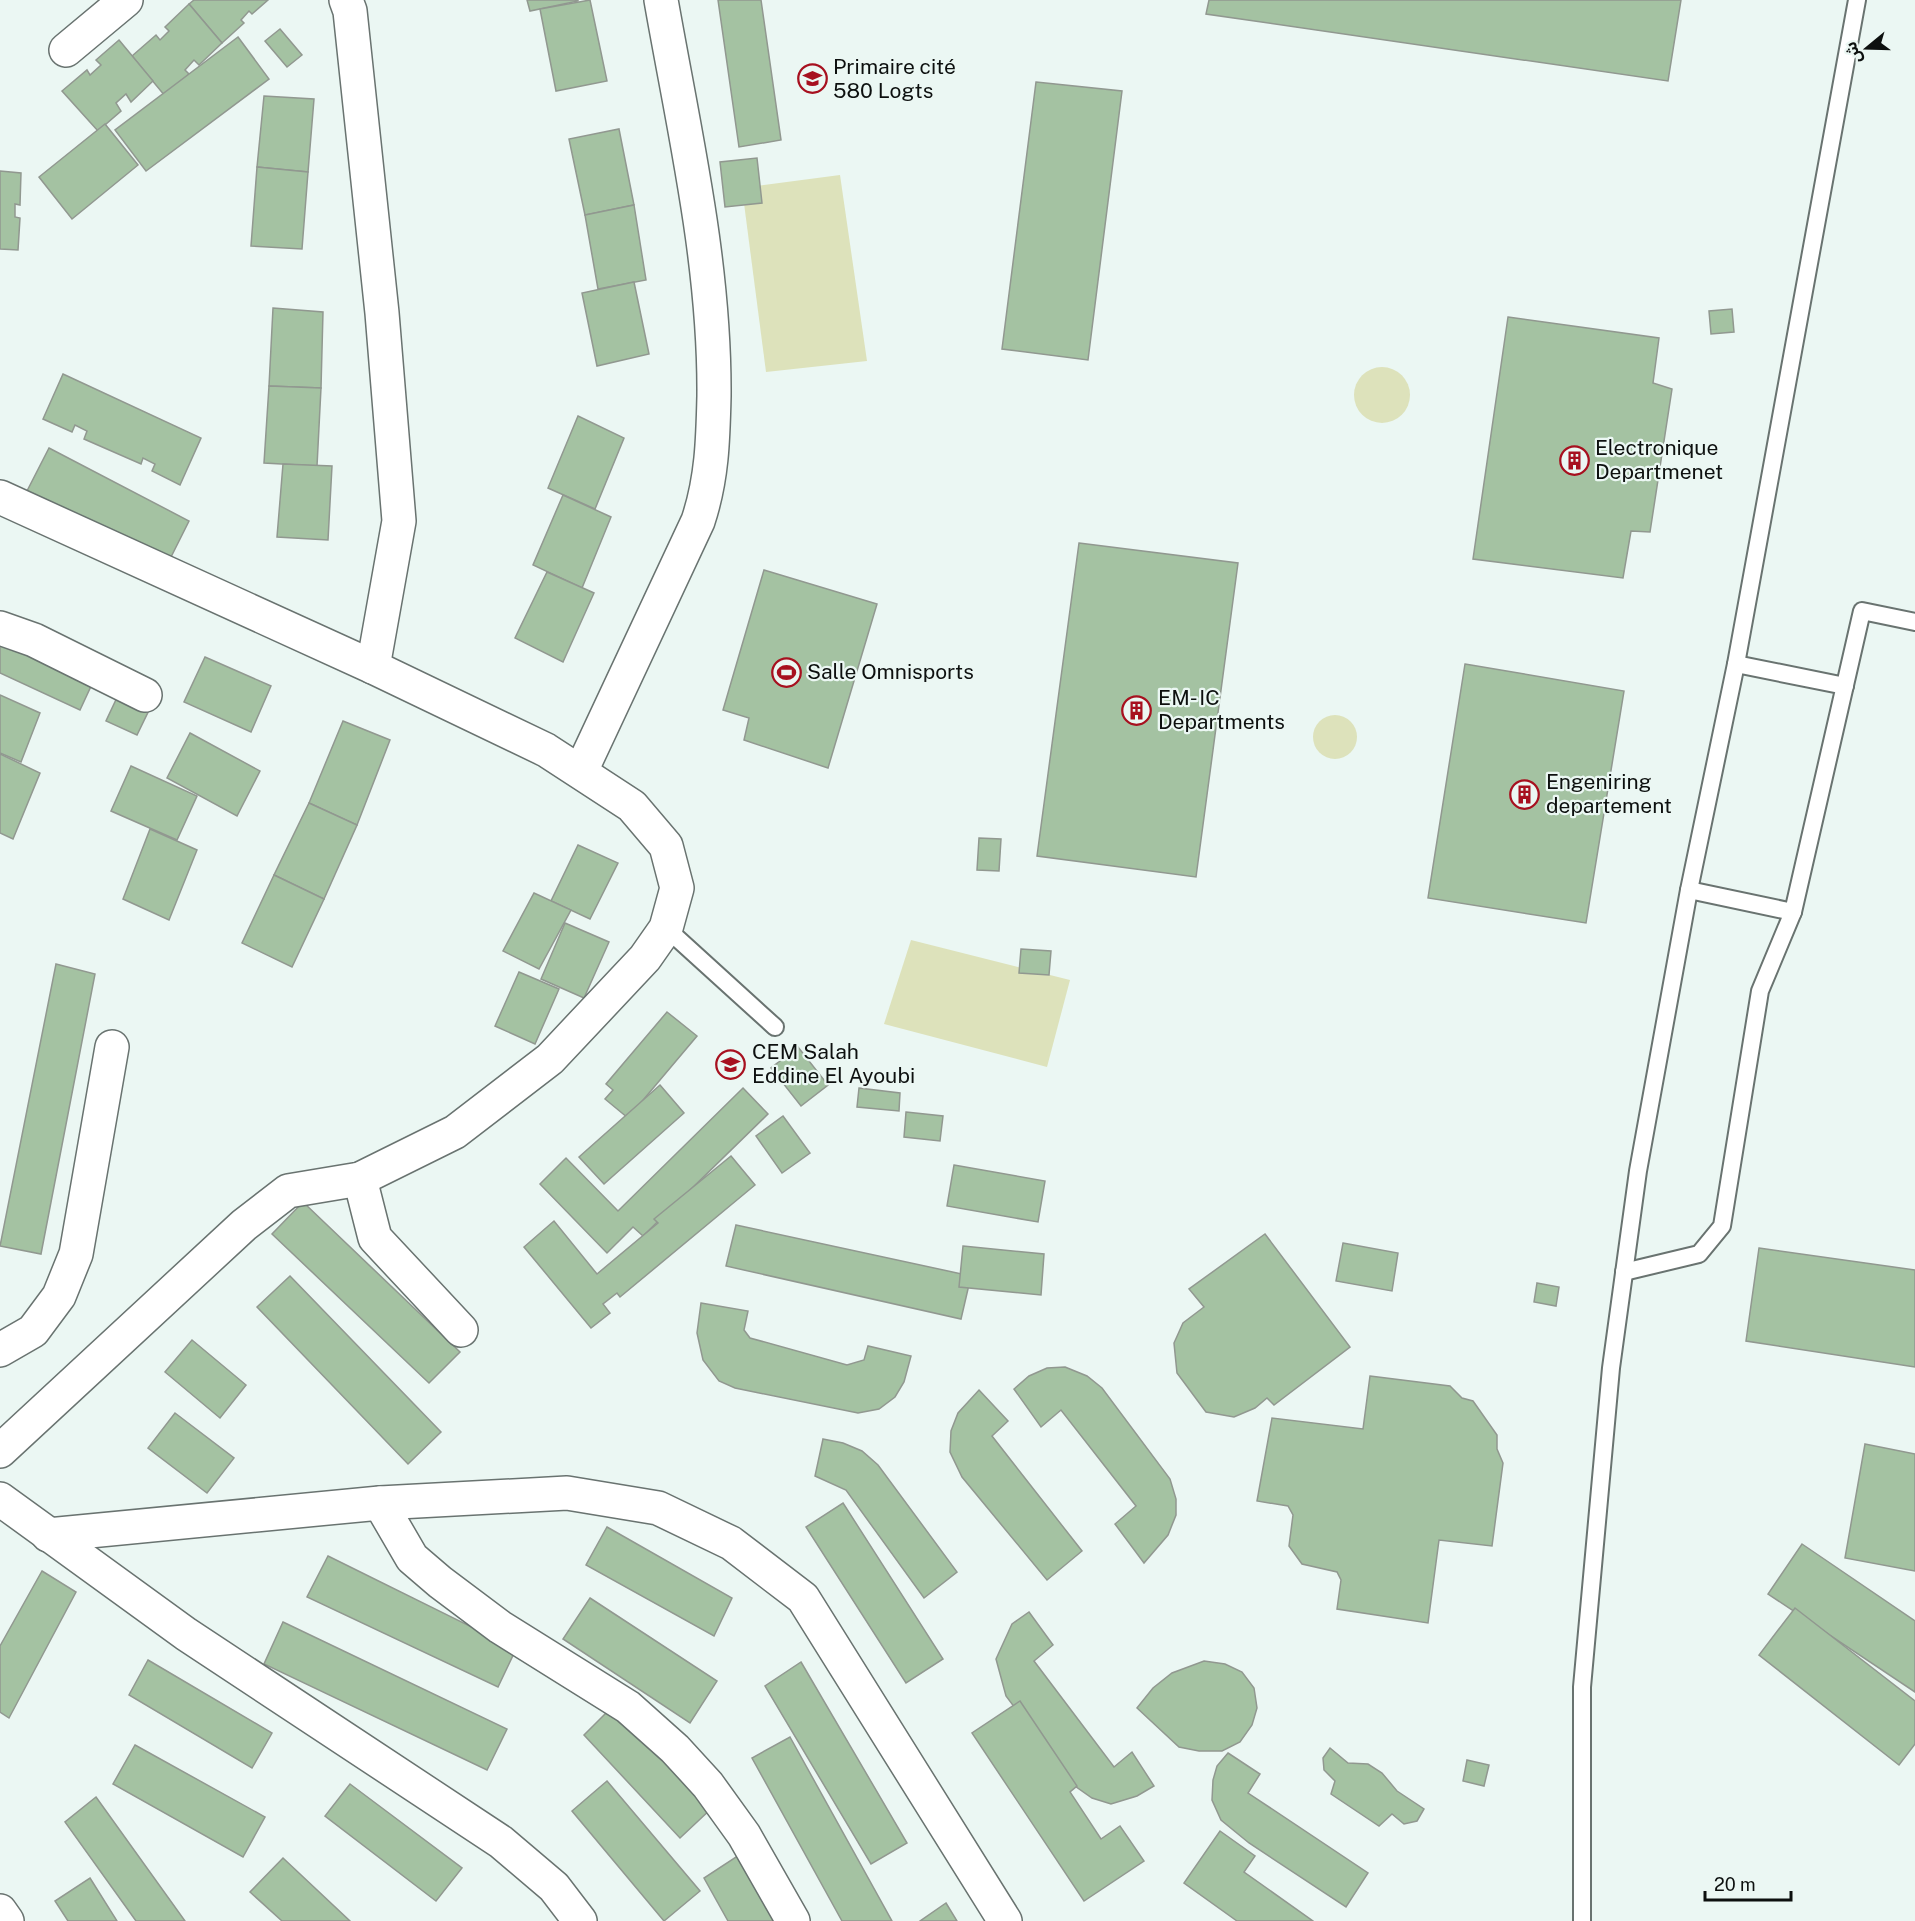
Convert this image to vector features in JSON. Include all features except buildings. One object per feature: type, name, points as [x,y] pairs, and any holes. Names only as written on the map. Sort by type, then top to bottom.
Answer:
[{"type":"street","points":[[66,51],[126,0]]},
{"type":"street","points":[[346,0],[351,23],[382,313],[399,521],[373,667]]},
{"type":"street","points":[[581,771],[698,521],[708,489],[713,451],[714,364],[707,265],[661,0]]},
{"type":"street","points":[[0,497],[373,667],[546,750],[632,806],[666,846],[677,888],[666,928],[645,958],[550,1059],[455,1132],[360,1179],[288,1191],[244,1225],[0,1450]]},
{"type":"street","points":[[0,627],[34,640],[145,695]]},
{"type":"street","points":[[0,1350],[33,1331],[59,1296],[76,1254],[112,1047]]},
{"type":"street","points":[[360,1179],[375,1238],[461,1330]]},
{"type":"street","points":[[48,1535],[380,1503],[567,1493],[658,1508],[731,1543],[803,1598],[1005,1921]]},
{"type":"street","points":[[0,1498],[186,1634],[501,1842],[554,1887],[580,1921]]},
{"type":"street","points":[[380,1503],[412,1558],[440,1582],[500,1627],[628,1707],[675,1749],[708,1785],[744,1835],[793,1921]]},
{"type":"street","points":[[0,1911],[6,1921]]},
{"type":"lane","points":[[1582,1921],[1582,1687],[1611,1368],[1638,1171],[1689,890],[1736,664],[1857,0]]},
{"type":"lane","points":[[1624,1272],[1699,1254],[1722,1226],[1760,992],[1793,912],[1862,611],[1915,622]]},
{"type":"lane","points":[[1736,664],[1845,686]]},
{"type":"lane","points":[[1689,890],[1793,912]]},
{"type":"lane","points":[[666,928],[775,1027]]},
{"type":"green space","points":[[840,175],[867,361],[766,372],[742,188]]},
{"type":"green space","points":[[1376,367],[1388,367],[1398,371],[1406,379],[1410,395],[1406,411],[1398,419],[1388,423],[1376,423],[1366,419],[1358,411],[1354,401],[1354,389],[1358,379],[1366,371]]},
{"type":"green space","points":[[1335,715],[1351,721],[1357,737],[1351,753],[1335,759],[1319,753],[1313,737],[1319,721]]},
{"type":"green space","points":[[911,940],[1070,980],[1047,1067],[884,1024]]},
{"type":"place","name":"Primaire cité 580 Logts","points":[[812,79]]},
{"type":"place","name":"Electronique Departmenet","points":[[1574,460]]},
{"type":"place","name":"Salle Omnisports","points":[[786,672]]},
{"type":"place","name":"EM- IC Departments","points":[[1137,710]]},
{"type":"place","name":"Engeniring departement","points":[[1525,794]]},
{"type":"place","name":"CEM Salah Eddine El Ayoubi","points":[[731,1064]]}]
